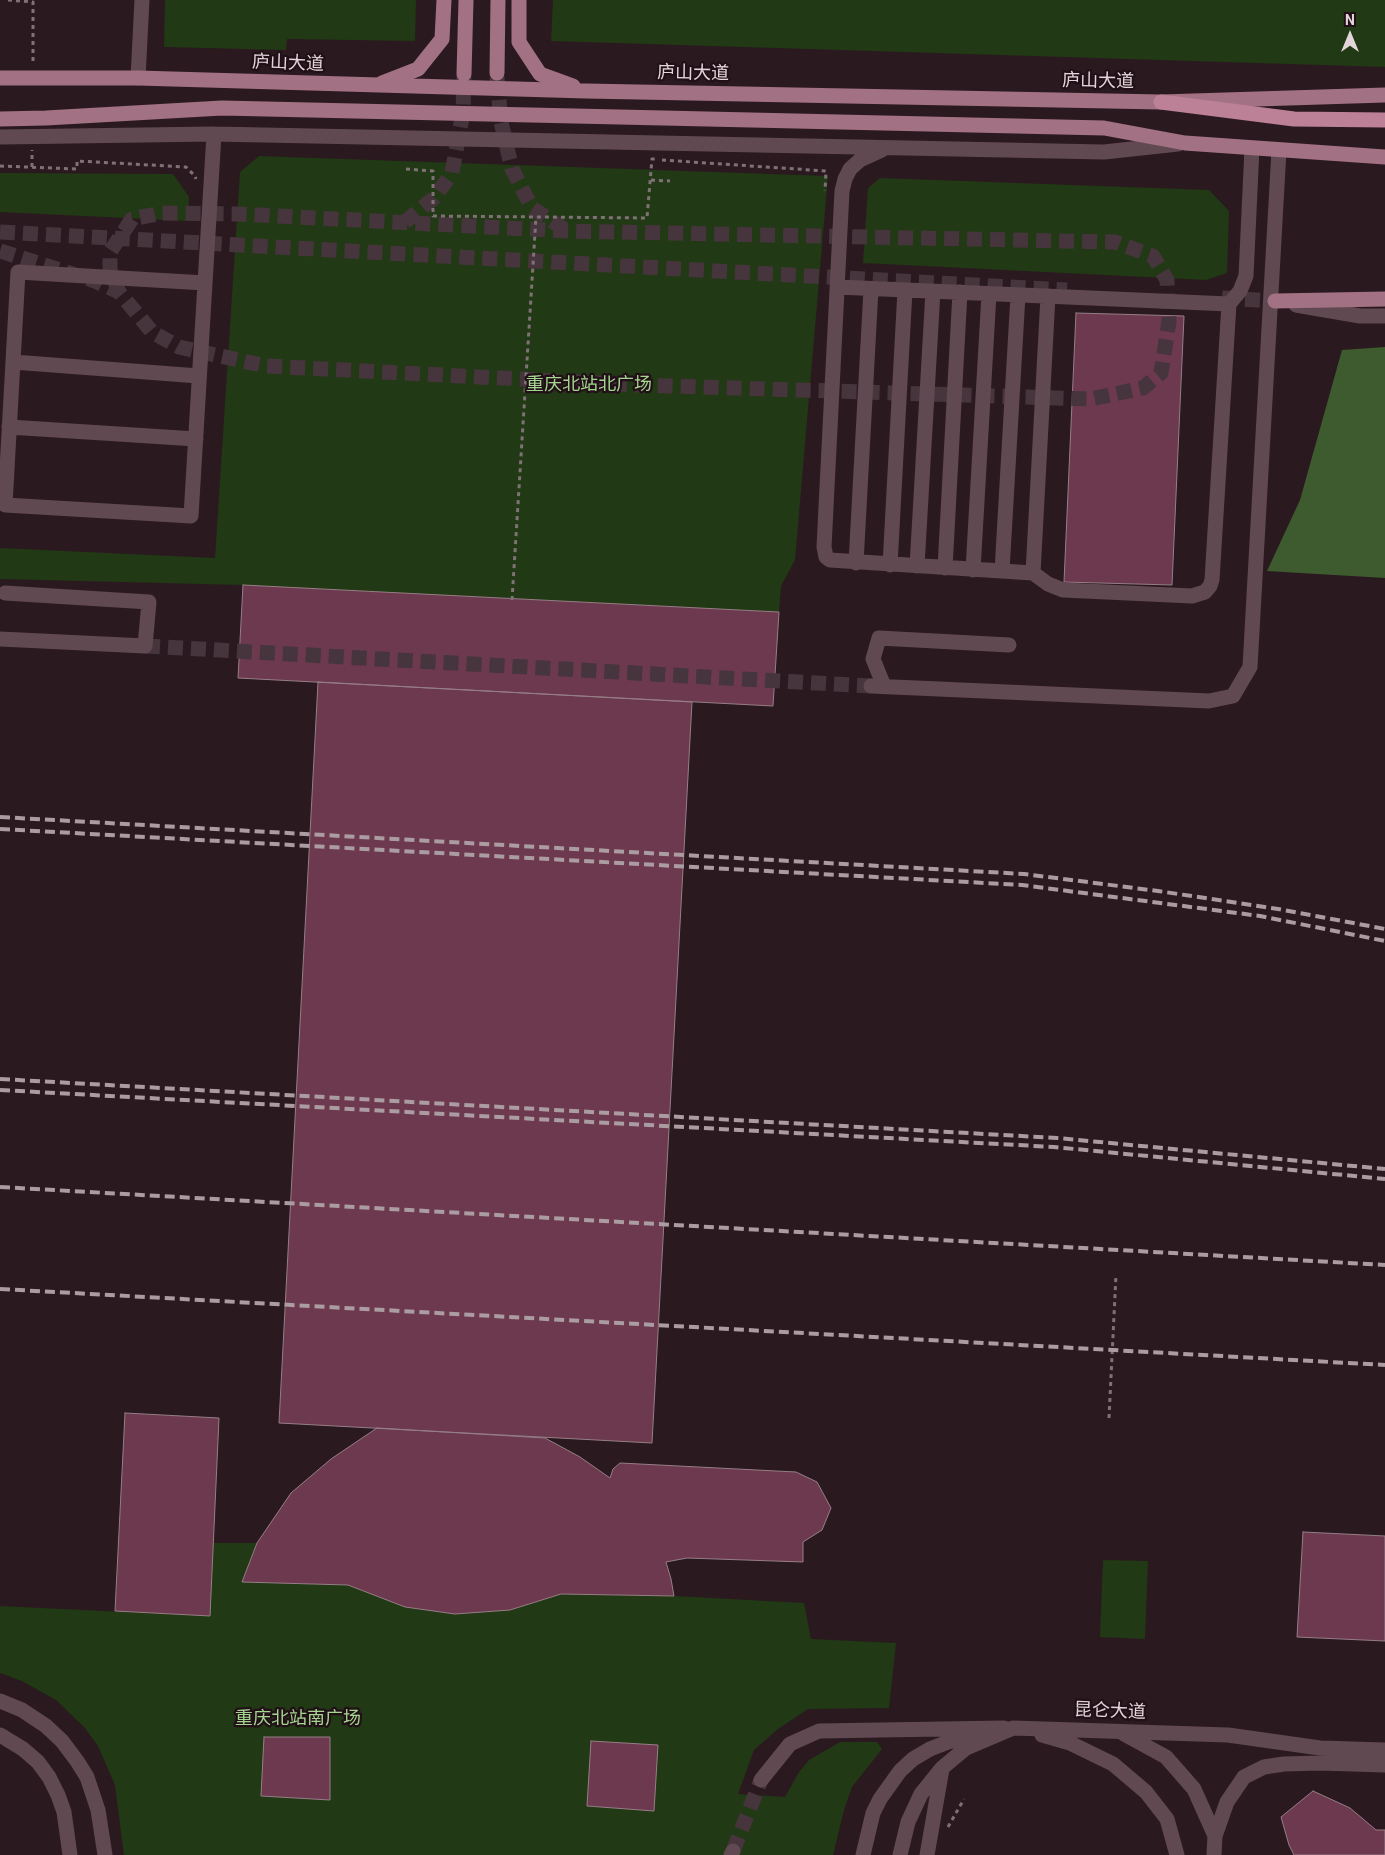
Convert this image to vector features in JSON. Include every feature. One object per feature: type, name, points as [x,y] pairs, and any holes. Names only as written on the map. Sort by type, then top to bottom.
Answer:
[{"type":"highway","points":[[1161,102],[1294,119],[1385,120]]},
{"type":"main road","points":[[376,85],[418,69],[442,39],[444,0]]},
{"type":"main road","points":[[464,74],[466,0]]},
{"type":"main road","points":[[497,72],[498,0]]},
{"type":"main road","points":[[519,0],[519,42],[540,74],[586,91]]},
{"type":"main road","name":"庐山大道","points":[[0,78],[138,78],[586,91],[1161,102],[1385,95]]},
{"type":"main road","points":[[0,119],[222,108],[1104,128],[1185,143],[1385,157]]},
{"type":"main road","points":[[1275,301],[1385,300]]},
{"type":"street","points":[[138,78],[142,0]]},
{"type":"street","points":[[0,137],[214,134],[1104,152],[1185,143]]},
{"type":"street","points":[[205,283],[18,272],[5,505],[191,516],[214,134]]},
{"type":"street","points":[[885,148],[860,160],[850,169],[842,191],[824,547],[826,557],[830,560],[856,563],[1032,573],[1048,584],[1063,590],[1192,596],[1200,595],[1210,586],[1212,580],[1229,304],[1240,291],[1246,276],[1252,148]]},
{"type":"street","points":[[1009,645],[878,638],[873,659],[878,686],[1209,701],[1233,696],[1250,668],[1279,150]]},
{"type":"street","points":[[837,287],[1229,304]]},
{"type":"street","points":[[856,563],[871,289]]},
{"type":"street","points":[[890,565],[905,290]]},
{"type":"street","points":[[917,566],[933,291]]},
{"type":"street","points":[[945,568],[960,292]]},
{"type":"street","points":[[973,570],[989,294]]},
{"type":"street","points":[[1002,571],[1018,295]]},
{"type":"street","points":[[1032,573],[1048,296]]},
{"type":"street","points":[[1275,301],[1360,316],[1385,316]]},
{"type":"street","points":[[13,362],[199,376]]},
{"type":"street","points":[[9,427],[196,439]]},
{"type":"street","points":[[0,639],[146,646],[149,602],[5,593]]},
{"type":"street","points":[[0,1701],[22,1710],[46,1726],[62,1741],[77,1761],[87,1777],[98,1810],[105,1855]]},
{"type":"street","points":[[862,1855],[873,1813],[880,1799],[900,1771],[913,1759],[930,1749],[948,1742],[1013,1728]]},
{"type":"street","points":[[761,1780],[790,1744],[819,1730],[1013,1728],[1070,1743],[1113,1764],[1146,1792],[1167,1819],[1178,1855]]},
{"type":"street","name":"昆仑大道","points":[[900,1855],[908,1822],[921,1794],[942,1768],[966,1748],[1013,1728],[1228,1735],[1320,1748],[1385,1750]]},
{"type":"street","points":[[1120,1732],[1166,1757],[1194,1789],[1215,1836]]},
{"type":"street","points":[[0,1735],[23,1749],[38,1762],[49,1777],[64,1812],[70,1855]]},
{"type":"street","points":[[1214,1855],[1215,1836],[1226,1802],[1244,1777],[1264,1768],[1284,1764],[1385,1765]]},
{"type":"street","points":[[927,1855],[942,1768]]},
{"type":"path","points":[[406,169],[433,171],[433,216],[647,218],[652,159],[826,171],[825,200]]},
{"type":"path","points":[[0,166],[78,169],[78,161],[186,167],[195,176],[196,184]]},
{"type":"path","points":[[651,180],[670,182]]},
{"type":"path","points":[[512,600],[536,217]]},
{"type":"path","points":[[1109,1418],[1116,1275]]},
{"type":"green space","points":[[165,0],[416,0],[415,41],[287,39],[286,50],[164,47]]},
{"type":"green space","points":[[553,0],[1385,0],[1385,67],[551,41]]},
{"type":"green space","name":"重庆北站北广场","points":[[259,156],[828,176],[795,560],[781,586],[779,612],[243,585],[0,579],[0,548],[215,558],[240,172]]},
{"type":"green space","points":[[0,173],[173,174],[189,197],[188,221],[0,212]]},
{"type":"green space","points":[[880,178],[1209,190],[1229,211],[1227,273],[1206,280],[863,263],[868,188]]},
{"type":"green space","points":[[1385,347],[1385,578],[1267,571],[1300,500],[1342,350]]},
{"type":"green space","name":"重庆北站南广场","points":[[213,1543],[257,1543],[242,1582],[348,1585],[405,1607],[455,1614],[510,1610],[561,1594],[674,1596],[804,1603],[811,1639],[896,1643],[889,1708],[808,1709],[778,1729],[754,1750],[738,1794],[785,1797],[799,1772],[809,1760],[840,1742],[877,1742],[882,1749],[852,1787],[844,1810],[833,1855],[124,1855],[115,1785],[98,1746],[85,1728],[56,1700],[22,1681],[0,1673],[0,1606],[209,1616]]},
{"type":"green space","points":[[1103,1560],[1148,1561],[1145,1639],[1100,1637]]},
{"type":"building","points":[[1076,313],[1184,316],[1172,585],[1064,582]]},
{"type":"building","points":[[243,585],[779,612],[773,706],[238,678]]},
{"type":"building","points":[[318,682],[692,702],[652,1443],[279,1423]]},
{"type":"building","points":[[125,1413],[219,1418],[210,1616],[115,1611]]},
{"type":"building","points":[[377,1428],[545,1438],[580,1457],[610,1478],[613,1469],[620,1463],[796,1472],[817,1482],[831,1508],[822,1530],[803,1542],[803,1562],[687,1558],[666,1562],[674,1596],[561,1594],[510,1610],[455,1614],[405,1607],[348,1585],[242,1582],[257,1543],[291,1493],[331,1459]]},
{"type":"building","points":[[1303,1532],[1385,1536],[1385,1641],[1297,1637]]},
{"type":"building","points":[[264,1737],[330,1737],[330,1800],[261,1796]]},
{"type":"building","points":[[591,1741],[658,1745],[654,1811],[587,1806]]},
{"type":"building","points":[[1313,1791],[1350,1808],[1376,1830],[1385,1830],[1385,1855],[1294,1855],[1281,1817]]},
{"type":"tunnel","points":[[405,222],[434,198],[452,173],[463,112],[464,75]]},
{"type":"tunnel","points":[[497,77],[501,122],[512,169],[532,208],[567,231]]},
{"type":"tunnel","points":[[0,251],[95,281],[119,292],[152,332],[179,347],[266,366],[637,385],[1091,399],[1143,388],[1161,373],[1169,321],[1167,280],[1153,256],[1115,242],[567,231],[239,214],[162,213],[132,219],[110,252],[110,270],[119,292]]},
{"type":"tunnel","points":[[0,232],[1067,290]]},
{"type":"tunnel","points":[[1222,298],[1275,301]]},
{"type":"tunnel","points":[[145,646],[871,686]]},
{"type":"tunnel","points":[[733,1851],[761,1780]]},
{"type":"railway","points":[[0,817],[1024,874],[1278,909],[1385,929]]},
{"type":"railway","points":[[0,829],[1022,885],[1260,916],[1385,941]]},
{"type":"railway","points":[[0,1079],[1057,1138],[1385,1169]]},
{"type":"railway","points":[[0,1090],[1054,1147],[1385,1179]]},
{"type":"railway","points":[[0,1187],[1385,1265]]},
{"type":"railway","points":[[0,1289],[1385,1365]]}]
